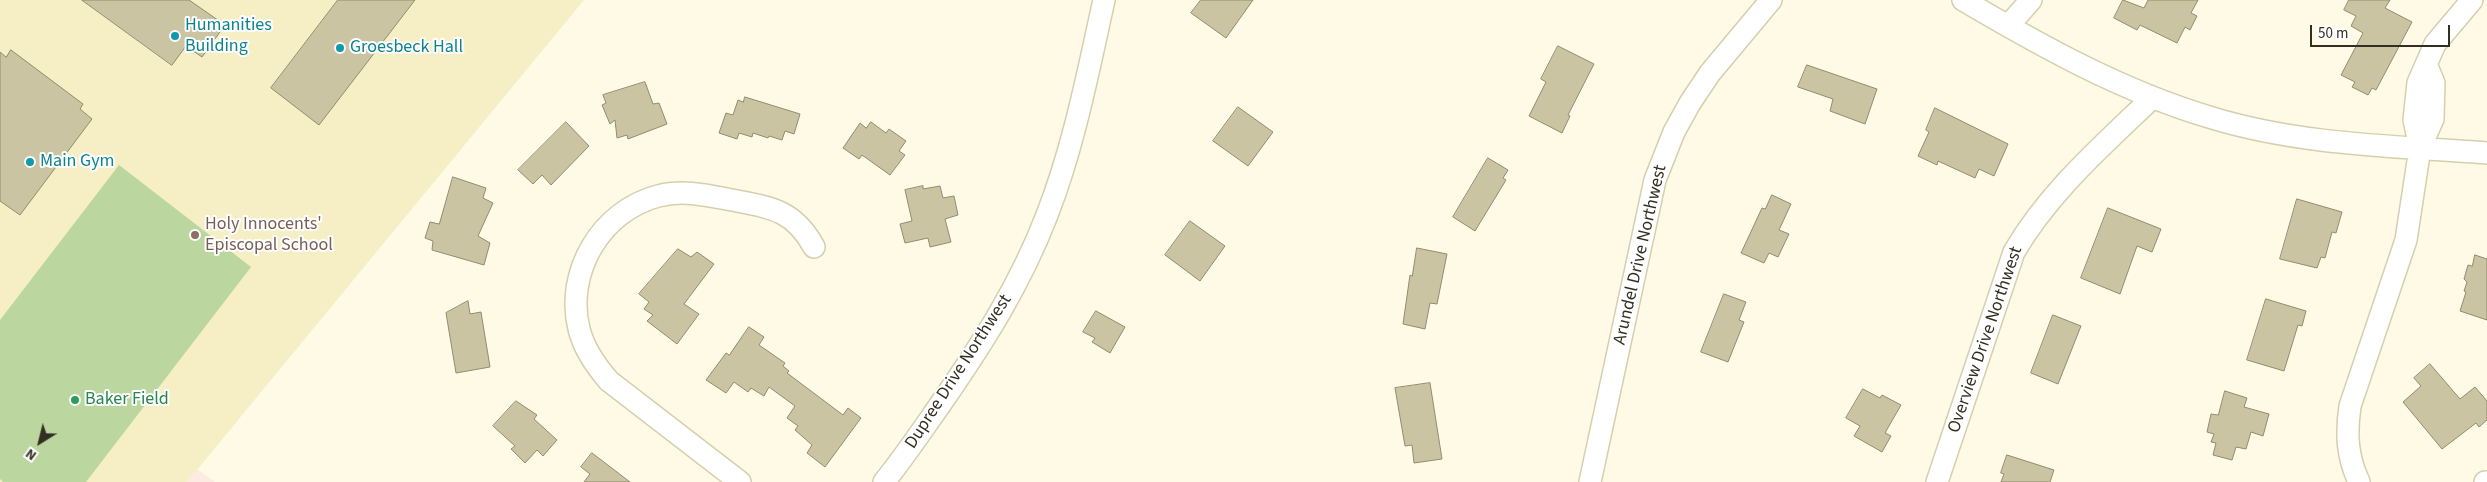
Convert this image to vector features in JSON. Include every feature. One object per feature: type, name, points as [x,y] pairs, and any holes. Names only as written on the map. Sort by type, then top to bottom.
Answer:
[{"type":"street","name":"Dupree Drive Northwest","points":[[884,482],[988,335],[1020,278],[1047,215],[1062,173],[1075,128],[1104,0]]},
{"type":"street","name":"Arundel Drive Northwest","points":[[1590,482],[1655,180],[1674,132],[1690,102],[1710,73],[1771,0]]},
{"type":"street","points":[[1963,0],[2081,64],[2152,98],[2210,118],[2284,134],[2354,144],[2487,153]]},
{"type":"street","points":[[2008,26],[2031,0]]},
{"type":"street","points":[[2358,482],[2349,459],[2348,421],[2350,406],[2406,240],[2420,148],[2414,120],[2418,83],[2435,44],[2472,0]]},
{"type":"street","name":"Overview Drive Northwest","points":[[1937,482],[2014,252],[2031,223],[2052,197],[2152,98]]},
{"type":"street","points":[[740,482],[609,381],[594,364],[579,328],[577,290],[580,271],[598,237],[610,223],[625,211],[656,196],[675,193],[694,193],[771,208],[797,222],[814,247]]},
{"type":"shaded area","name":"Holy Innocents' Episcopal School","points":[[0,0],[584,0],[187,482],[0,482]]},
{"type":"shaded area","points":[[197,469],[215,482],[187,482]]},
{"type":"green space","name":"Baker Field","points":[[119,165],[251,267],[86,482],[3,482],[0,479],[0,320]]},
{"type":"building","name":"Humanities Building","points":[[82,0],[189,0],[225,25],[202,57],[186,46],[172,65]]},
{"type":"building","name":"Groesbeck Hall","points":[[338,0],[415,0],[319,125],[271,88]]},
{"type":"building","points":[[1201,0],[1253,0],[1226,38],[1191,13]]},
{"type":"building","points":[[2123,0],[2144,8],[2148,0],[2198,0],[2191,13],[2197,16],[2190,30],[2185,27],[2177,43],[2140,25],[2137,30],[2114,18]]},
{"type":"building","points":[[2349,0],[2390,0],[2385,8],[2412,22],[2376,90],[2372,88],[2368,95],[2352,87],[2355,82],[2341,75],[2363,33],[2351,26],[2356,16],[2344,10]]},
{"type":"building","points":[[1558,46],[1594,64],[1568,115],[1570,116],[1562,133],[1529,116],[1546,82],[1541,79]]},
{"type":"building","name":"Main Gym","points":[[11,50],[83,104],[80,109],[92,119],[20,215],[0,201],[0,52],[6,57]]},
{"type":"building","points":[[1807,65],[1877,89],[1865,124],[1830,111],[1833,99],[1798,87]]},
{"type":"building","points":[[645,82],[653,104],[659,103],[667,124],[628,139],[627,135],[617,138],[615,120],[610,124],[602,105],[606,103],[603,95]]},
{"type":"building","points":[[745,97],[800,114],[794,134],[785,131],[782,140],[753,133],[752,137],[739,133],[737,139],[719,133],[726,113],[733,115],[738,100],[743,102]]},
{"type":"building","points":[[1238,107],[1273,132],[1248,166],[1213,141]]},
{"type":"building","points":[[1935,108],[2008,144],[1994,176],[1979,169],[1975,178],[1938,161],[1937,165],[1918,156],[1929,132],[1926,130]]},
{"type":"building","points":[[566,122],[589,146],[551,185],[542,175],[533,184],[518,170]]},
{"type":"building","points":[[871,122],[886,133],[889,129],[906,141],[899,151],[905,155],[890,175],[862,155],[859,159],[843,148],[860,123],[866,128]]},
{"type":"building","points":[[1488,158],[1508,170],[1503,178],[1506,180],[1475,231],[1453,217]]},
{"type":"building","points":[[453,177],[486,188],[483,198],[493,203],[478,236],[490,243],[484,265],[432,250],[433,241],[425,238],[430,222],[439,224]]},
{"type":"building","points":[[923,186],[923,189],[940,186],[943,198],[954,196],[958,215],[945,219],[951,242],[930,247],[928,238],[905,243],[900,224],[912,221],[905,190]]},
{"type":"building","points":[[1772,195],[1791,204],[1779,230],[1789,234],[1778,257],[1769,253],[1764,263],[1741,253],[1762,208],[1765,209]]},
{"type":"building","points":[[2297,199],[2342,212],[2336,233],[2332,232],[2325,258],[2321,257],[2317,268],[2280,259]]},
{"type":"building","points":[[2108,208],[2161,229],[2152,252],[2137,246],[2120,294],[2081,278]]},
{"type":"building","points":[[1190,221],[1225,246],[1200,281],[1165,255]]},
{"type":"building","points":[[1417,248],[1447,254],[1437,304],[1430,303],[1425,329],[1403,324],[1410,275],[1412,276]]},
{"type":"building","points":[[678,249],[691,257],[697,252],[714,264],[684,304],[699,314],[677,344],[647,321],[653,315],[644,309],[649,302],[639,294]]},
{"type":"building","points":[[2475,255],[2487,259],[2487,320],[2460,311],[2466,292],[2464,291],[2467,282],[2464,279],[2468,265],[2472,266]]},
{"type":"building","points":[[1724,294],[1746,302],[1739,320],[1744,322],[1728,362],[1701,352]]},
{"type":"building","points":[[2266,299],[2306,311],[2302,326],[2298,325],[2284,371],[2247,360]]},
{"type":"building","points":[[468,301],[470,314],[481,312],[490,367],[456,373],[446,313]]},
{"type":"building","points":[[1096,311],[1125,327],[1110,353],[1092,342],[1095,338],[1083,332]]},
{"type":"building","points":[[2053,315],[2081,326],[2058,384],[2031,373]]},
{"type":"building","points":[[749,327],[764,337],[759,345],[785,363],[783,366],[789,371],[787,373],[843,415],[848,408],[861,418],[825,467],[807,453],[812,445],[795,430],[798,426],[787,418],[795,406],[769,387],[764,396],[751,388],[748,392],[734,382],[726,393],[706,380],[726,353],[729,355]]},
{"type":"building","points":[[2430,364],[2460,399],[2475,387],[2487,401],[2487,420],[2479,427],[2476,423],[2442,449],[2403,402],[2421,386],[2414,378]]},
{"type":"building","points":[[1430,383],[1442,459],[1414,463],[1412,445],[1405,446],[1395,388]]},
{"type":"building","points":[[1863,389],[1880,398],[1882,395],[1901,405],[1885,433],[1891,436],[1882,452],[1854,436],[1860,426],[1846,418]]},
{"type":"building","points":[[2225,391],[2247,398],[2244,407],[2269,414],[2263,436],[2251,432],[2246,449],[2236,447],[2232,460],[2213,455],[2216,443],[2211,442],[2214,434],[2207,432],[2211,414],[2218,415]]},
{"type":"building","points":[[516,401],[537,415],[534,419],[557,440],[543,456],[537,450],[525,463],[511,449],[515,446],[493,426]]},
{"type":"building","points":[[592,453],[630,482],[584,482],[590,474],[581,467]]},
{"type":"building","points":[[2007,455],[2054,470],[2050,482],[2001,482],[2004,474],[2001,473]]},
{"type":"place","name":"Humanities Building","points":[[175,36]]},
{"type":"place","name":"Groesbeck Hall","points":[[340,48]]},
{"type":"place","name":"Main Gym","points":[[30,162]]},
{"type":"place","name":"Holy Innocents' Episcopal School","points":[[195,235]]},
{"type":"place","name":"Baker Field","points":[[75,400]]}]
